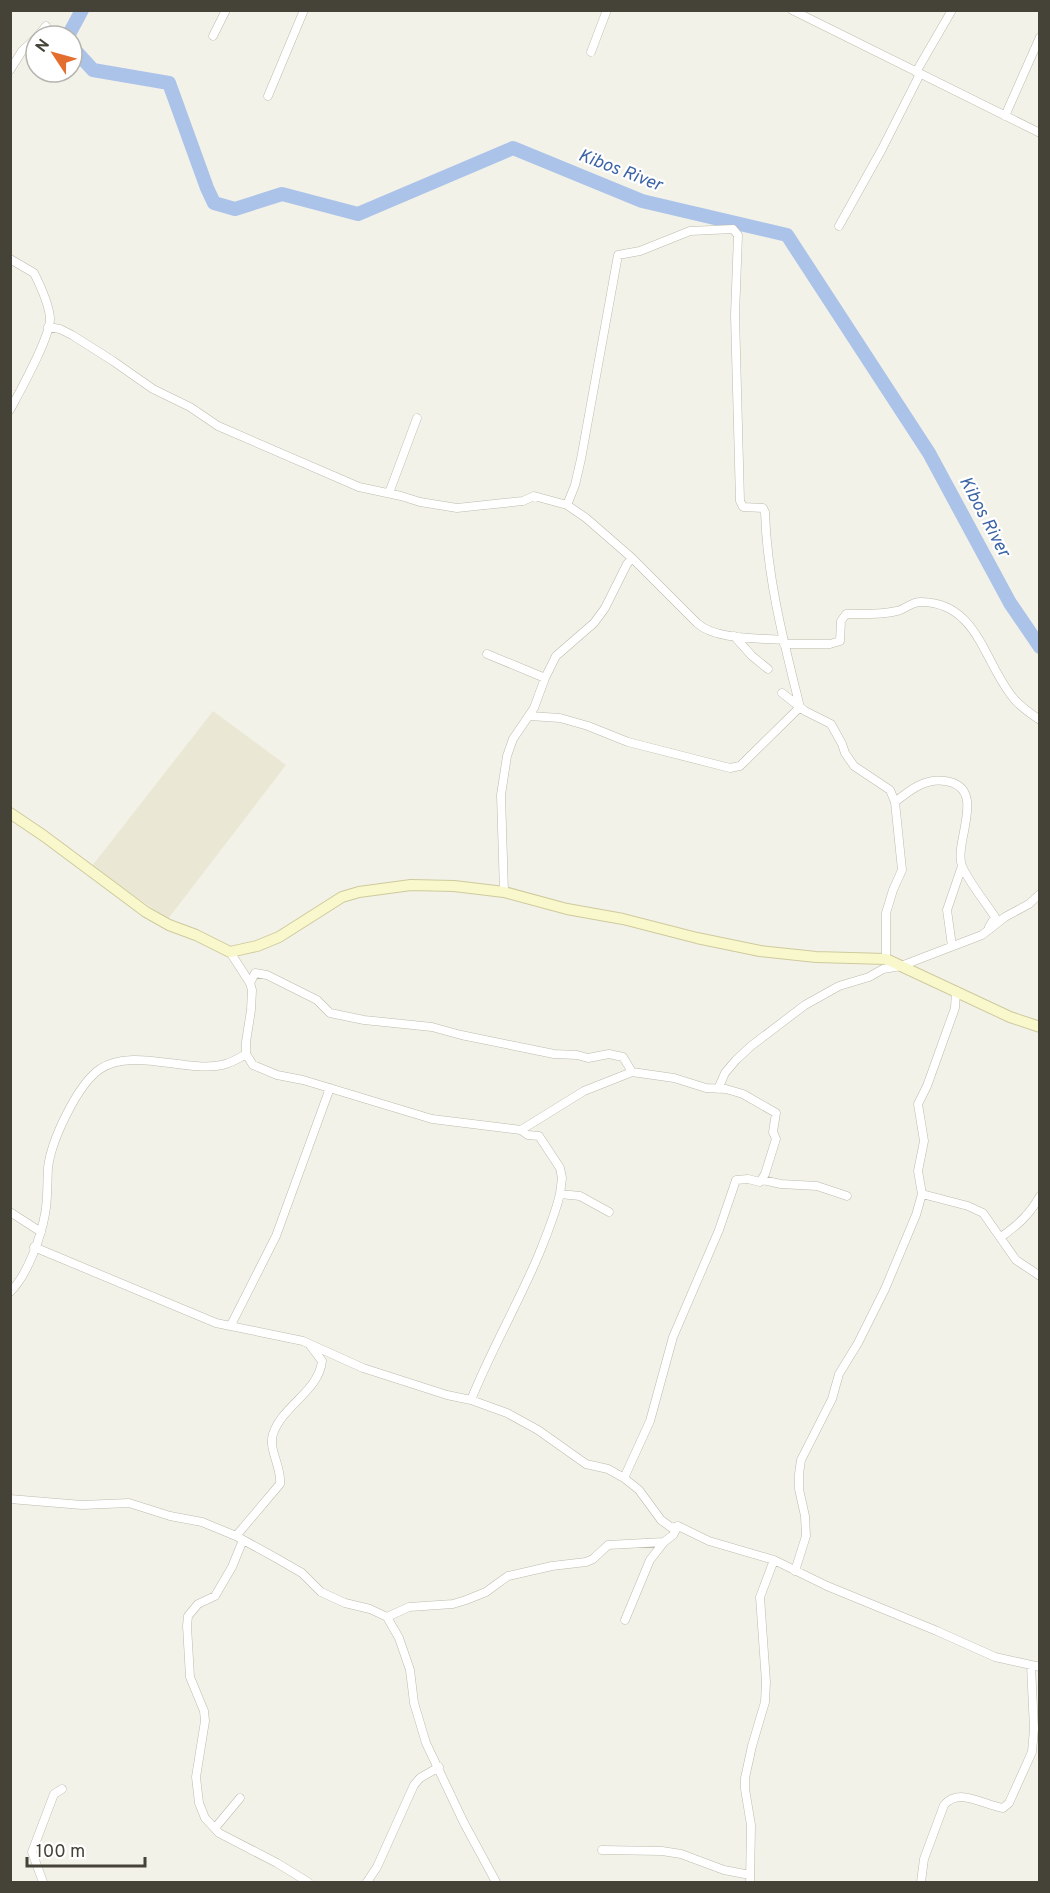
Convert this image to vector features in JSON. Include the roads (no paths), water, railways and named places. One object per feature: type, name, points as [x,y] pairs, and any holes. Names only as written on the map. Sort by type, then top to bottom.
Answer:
[{"type":"main road","points":[[10,813],[146,912],[169,925],[230,952],[257,946],[279,937],[342,897],[359,892],[411,885],[454,886],[504,892],[567,909],[623,919],[760,951],[816,957],[886,959],[1010,1017],[1040,1027]]},
{"type":"street","points":[[213,36],[226,10]]},
{"type":"street","points":[[268,96],[304,10]]},
{"type":"street","points":[[591,52],[607,10]]},
{"type":"street","points":[[792,10],[1040,133]]},
{"type":"street","points":[[839,226],[882,149],[918,73],[952,10]]},
{"type":"street","points":[[1005,116],[1040,37]]},
{"type":"street","points":[[10,70],[24,49]]},
{"type":"street","points":[[567,505],[581,459],[618,255],[660,244],[690,231],[733,230],[738,235],[735,315],[740,501],[743,507],[762,508],[765,512],[772,578],[784,642],[800,706]]},
{"type":"street","points":[[10,259],[31,270],[36,276],[50,318],[29,375],[10,410]]},
{"type":"street","points":[[48,327],[60,329],[72,335],[153,389],[190,407],[218,426],[359,487],[420,502],[457,508],[523,501],[534,496],[567,505],[586,518],[632,558],[702,628],[711,632],[784,642],[830,644],[840,641],[841,621],[846,614],[884,613],[900,610],[911,603],[920,601],[938,603],[951,608],[964,617],[1013,699],[1025,711],[1040,720]]},
{"type":"street","points":[[389,493],[417,418]]},
{"type":"street","points":[[504,892],[501,820],[503,777],[513,739],[530,716],[556,656],[581,636],[605,608],[632,558]]},
{"type":"street","points":[[734,636],[752,656],[768,669]]},
{"type":"street","points":[[487,654],[545,678]]},
{"type":"street","points":[[782,693],[835,728],[845,753],[854,766],[890,790],[895,802],[902,870],[886,913],[886,959]]},
{"type":"street","points":[[530,716],[560,718],[628,742],[730,768],[740,766],[800,706]]},
{"type":"street","points":[[895,802],[911,788],[921,784],[946,781],[959,788],[965,795],[968,820],[959,851],[962,866],[995,917],[987,931]]},
{"type":"street","points":[[952,945],[946,910],[962,866]]},
{"type":"street","points":[[718,1089],[725,1073],[736,1060],[805,1005],[839,986],[869,977],[883,969],[901,966],[987,931],[1005,917],[1029,904],[1040,894]]},
{"type":"street","points":[[230,952],[250,983],[252,1001],[246,1054],[253,1065],[260,1069],[432,1119],[521,1130],[528,1135],[539,1136],[560,1168],[562,1178],[555,1216],[522,1293],[485,1366],[471,1400]]},
{"type":"street","points":[[250,983],[255,973],[267,975],[317,1000],[330,1013],[364,1020],[432,1027],[554,1054],[588,1058],[609,1054],[623,1057],[632,1072]]},
{"type":"street","points":[[795,1571],[806,1536],[805,1516],[799,1489],[801,1460],[832,1399],[839,1374],[858,1343],[885,1289],[916,1215],[922,1194],[918,1171],[924,1141],[918,1104],[955,1008],[956,991]]},
{"type":"street","points":[[10,1292],[27,1268],[41,1232],[45,1214],[48,1167],[52,1151],[73,1102],[95,1074],[109,1064],[131,1060],[220,1066],[246,1054]]},
{"type":"street","points":[[521,1130],[584,1091],[632,1072],[674,1078],[706,1088],[726,1089],[743,1094],[776,1113],[773,1132],[776,1139],[762,1180]]},
{"type":"street","points":[[231,1325],[276,1236],[330,1088]]},
{"type":"street","points":[[624,1478],[650,1421],[673,1337],[718,1230],[736,1180],[748,1179],[760,1182],[762,1180],[781,1184],[817,1186],[847,1196]]},
{"type":"street","points":[[560,1194],[580,1196],[609,1212]]},
{"type":"street","points":[[922,1194],[983,1213],[1016,1260],[1040,1276]]},
{"type":"street","points":[[1001,1237],[1023,1220],[1040,1196]]},
{"type":"street","points":[[10,1212],[41,1232]]},
{"type":"street","points":[[34,1247],[216,1323],[307,1342],[363,1368],[447,1395],[471,1400],[521,1420],[586,1464],[608,1469],[624,1478],[639,1490],[660,1520],[672,1528],[678,1526],[709,1541],[774,1560],[837,1590],[937,1630],[995,1657],[1040,1667]]},
{"type":"street","points":[[307,1342],[322,1361],[321,1367],[318,1375],[279,1420],[273,1432],[271,1442],[278,1465],[280,1484],[239,1538],[232,1567],[222,1586],[215,1596],[193,1608],[188,1616],[187,1626],[190,1677],[204,1711],[205,1721],[196,1777],[199,1803],[205,1818],[219,1833],[308,1882]]},
{"type":"street","points":[[10,1499],[82,1505],[129,1503],[170,1516],[202,1522],[239,1538],[302,1573],[321,1592],[387,1617],[399,1638],[410,1670],[414,1703],[426,1743],[464,1823],[496,1882]]},
{"type":"street","points":[[625,1620],[650,1560],[664,1542],[673,1535],[678,1526]]},
{"type":"street","points":[[387,1617],[409,1607],[453,1604],[466,1600],[486,1592],[498,1582],[515,1574],[586,1562],[593,1559],[608,1545],[664,1542]]},
{"type":"street","points":[[602,1850],[662,1851],[681,1854],[750,1879],[751,1825],[745,1778],[765,1701],[766,1682],[760,1597],[774,1560]]},
{"type":"street","points":[[921,1882],[924,1859],[944,1805],[949,1799],[964,1797],[1003,1808],[1009,1803],[1032,1752],[1034,1729],[1030,1665]]},
{"type":"street","points":[[367,1882],[377,1867],[414,1785],[420,1778],[439,1767]]},
{"type":"street","points":[[43,1882],[32,1852],[33,1845],[41,1831],[54,1794],[62,1789]]},
{"type":"street","points":[[215,1828],[240,1798]]},
{"type":"waterway","name":"Kibos River","points":[[74,24],[82,10]]},
{"type":"waterway","name":"Kibos River","points":[[84,60],[93,70],[169,83],[214,203],[235,209],[282,194],[358,214],[513,148],[642,201],[787,235],[929,453],[1010,603],[1040,647]]}]
